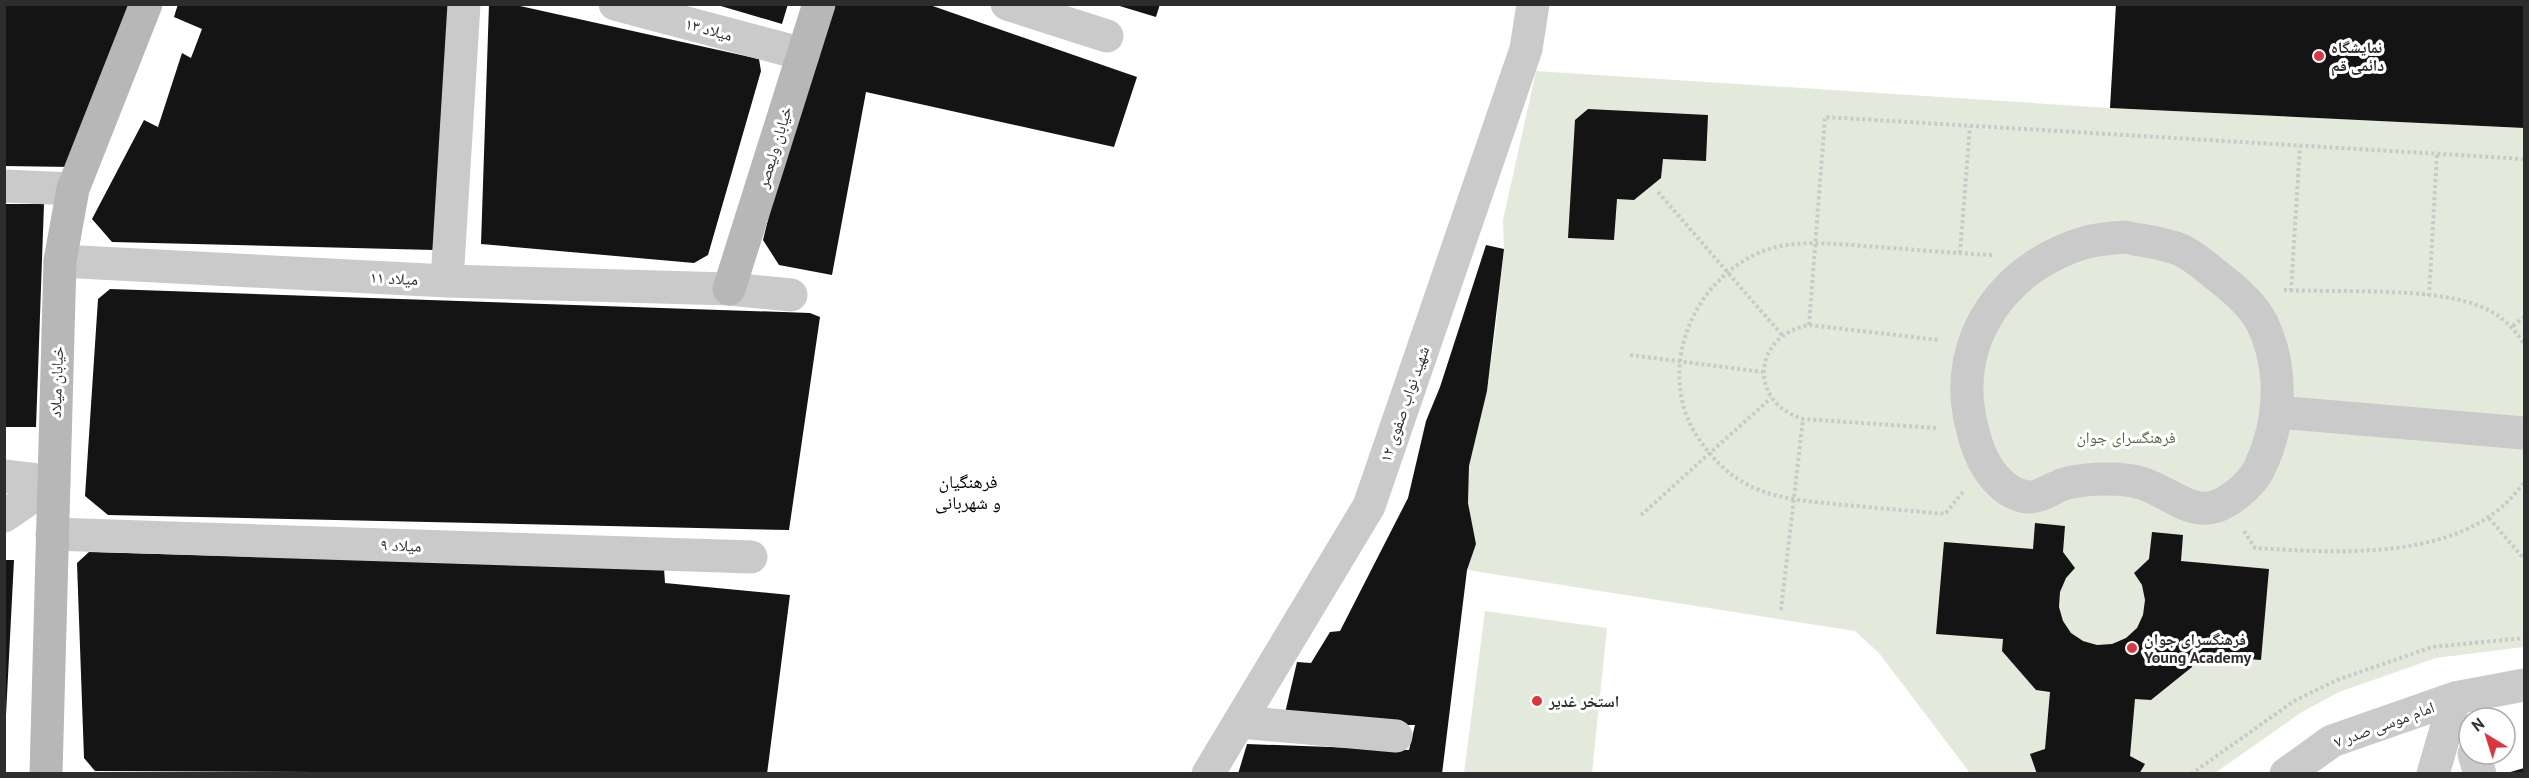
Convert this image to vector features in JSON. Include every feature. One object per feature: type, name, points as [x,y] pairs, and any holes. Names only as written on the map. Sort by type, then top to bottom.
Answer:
[{"type":"street","name":"خیابان میلاد","points":[[46,774],[60,261],[73,189],[146,4]]},
{"type":"street","points":[[447,280],[464,4]]},
{"type":"street","name":"میلاد ۱۳","points":[[615,4],[803,54]]},
{"type":"street","name":"خیابان ولیعصر","points":[[729,289],[819,4]]},
{"type":"street","points":[[1006,4],[1107,36]]},
{"type":"street","name":"شهید نواب صفوی ۱۲","points":[[1208,774],[1369,506],[1526,49],[1533,4]]},
{"type":"street","points":[[4,186],[73,189]]},
{"type":"street","points":[[2125,237],[2181,250],[2232,288],[2262,322],[2275,365],[2277,412],[2270,446],[2258,471],[2243,489],[2226,503],[2207,510],[2189,506],[2145,485],[2118,479],[2092,479],[2064,484],[2029,497],[2011,491],[1984,466],[1965,399],[1968,362],[1973,344],[1979,326],[2011,286],[2047,258],[2088,242],[2125,237]]},
{"type":"street","name":"میلاد ۱۱","points":[[60,261],[447,280],[729,289],[791,295]]},
{"type":"street","points":[[2277,412],[2524,433]]},
{"type":"street","points":[[4,476],[54,482]]},
{"type":"street","points":[[4,516],[54,482]]},
{"type":"street","name":"میلاد ۹","points":[[52,534],[751,556]]},
{"type":"street","name":"امام موسی صدر ۷","points":[[2286,774],[2332,741],[2455,698],[2524,685]]},
{"type":"street","points":[[2455,698],[2458,706]]},
{"type":"street","points":[[2433,774],[2455,698]]},
{"type":"street","points":[[1240,723],[1396,736]]},
{"type":"path","points":[[1809,325],[1825,117],[2524,159]]},
{"type":"path","points":[[1960,253],[1970,126]]},
{"type":"path","points":[[2291,291],[2300,146]]},
{"type":"path","points":[[2429,296],[2437,154]]},
{"type":"path","points":[[1658,192],[1782,335]]},
{"type":"path","points":[[1984,466],[1945,514],[1793,501],[1766,495],[1743,484],[1723,469],[1708,454],[1692,429],[1683,406],[1680,361],[1687,329],[1698,305],[1728,272],[1758,254],[1784,246],[1815,243],[2047,258]]},
{"type":"path","points":[[2232,288],[2446,297],[2484,308],[2513,326],[2524,344]]},
{"type":"path","points":[[2513,326],[2524,317]]},
{"type":"path","points":[[1973,344],[1809,325],[1794,327],[1782,335],[1769,351],[1763,372],[1771,398],[1791,415],[1803,419],[1973,431]]},
{"type":"path","points":[[1630,355],[1763,372]]},
{"type":"path","points":[[1641,515],[1771,398]]},
{"type":"path","points":[[1780,610],[1803,419]]},
{"type":"path","points":[[2226,503],[2255,548],[2364,551],[2410,545],[2451,536],[2489,518],[2511,501],[2524,482]]},
{"type":"path","points":[[2489,518],[2524,559]]},
{"type":"path","points":[[2192,774],[2294,701],[2337,680],[2432,647],[2524,638]]},
{"type":"green space","name":"فرهنگسرای جوان","points":[[1536,71],[2110,108],[2524,128],[2524,647],[2436,658],[2339,692],[2302,712],[2215,773],[1970,773],[1879,653],[1855,631],[1467,570],[1476,544],[1468,503],[1469,466],[1487,391],[1495,334],[1504,249],[1503,220]]},
{"type":"green space","name":"استخر غدیر","points":[[1485,611],[1607,628],[1592,773],[1464,773]]},
{"type":"building","points":[[4,4],[133,4],[73,167],[4,166]]},
{"type":"building","points":[[178,4],[455,4],[434,250],[112,242],[92,219],[144,120],[158,127],[182,53],[191,58],[202,29],[174,17]]},
{"type":"building","points":[[489,4],[511,4],[759,59],[761,71],[708,255],[694,263],[481,244]]},
{"type":"building","points":[[714,4],[788,4],[782,24]]},
{"type":"building","points":[[821,4],[927,4],[1137,77],[1114,147],[866,92],[832,275],[779,265],[763,240]]},
{"type":"building","points":[[1113,4],[1160,4],[1156,17]]},
{"type":"building","name":"نمایشگاه دائمی قم","points":[[2116,4],[2524,4],[2524,128],[2110,108]]},
{"type":"building","points":[[1588,109],[1708,115],[1706,161],[1663,159],[1661,178],[1634,200],[1617,199],[1614,240],[1568,238],[1575,120]]},
{"type":"building","points":[[4,204],[44,204],[36,427],[4,427]]},
{"type":"building","points":[[1486,245],[1504,249],[1487,391],[1469,466],[1468,503],[1476,544],[1467,570],[1442,774],[1238,774],[1247,744],[1409,750],[1415,725],[1381,725],[1285,713],[1297,662],[1311,663],[1330,632],[1340,631],[1408,498],[1426,421],[1440,387]]},
{"type":"building","points":[[110,289],[810,313],[820,317],[789,530],[108,515],[85,496],[98,299]]},
{"type":"building","name":"فرهنگسرای جوان Young Academy","points":[[2035,523],[2065,526],[2063,552],[2075,568],[2066,578],[2060,592],[2059,607],[2063,621],[2071,633],[2083,641],[2097,645],[2112,644],[2126,638],[2137,628],[2143,615],[2145,600],[2142,585],[2134,573],[2149,559],[2152,532],[2183,535],[2181,561],[2269,569],[2261,660],[2194,655],[2192,667],[2151,700],[2135,699],[2130,756],[2145,764],[2139,774],[2037,774],[2030,754],[2045,749],[2050,692],[2036,690],[2002,651],[2003,639],[1936,634],[1944,542],[2033,549]]},
{"type":"building","points":[[89,552],[664,568],[665,583],[790,595],[767,774],[95,771],[84,758],[77,563]]},
{"type":"building","points":[[5,560],[14,560],[6,715],[5,715]]},
{"type":"building","points":[[2524,768],[2524,774],[2507,774],[2507,773]]},
{"type":"place","name":"نمایشگاه دائمی قم","points":[[2319,56]]},
{"type":"place","name":"فرهنگسرای جوان Young Academy","points":[[2132,648]]},
{"type":"place","name":"استخر غدیر","points":[[1537,701]]},
{"type":"district","name":"فرهنگیان و شهربانی","points":[[968,492]]}]
